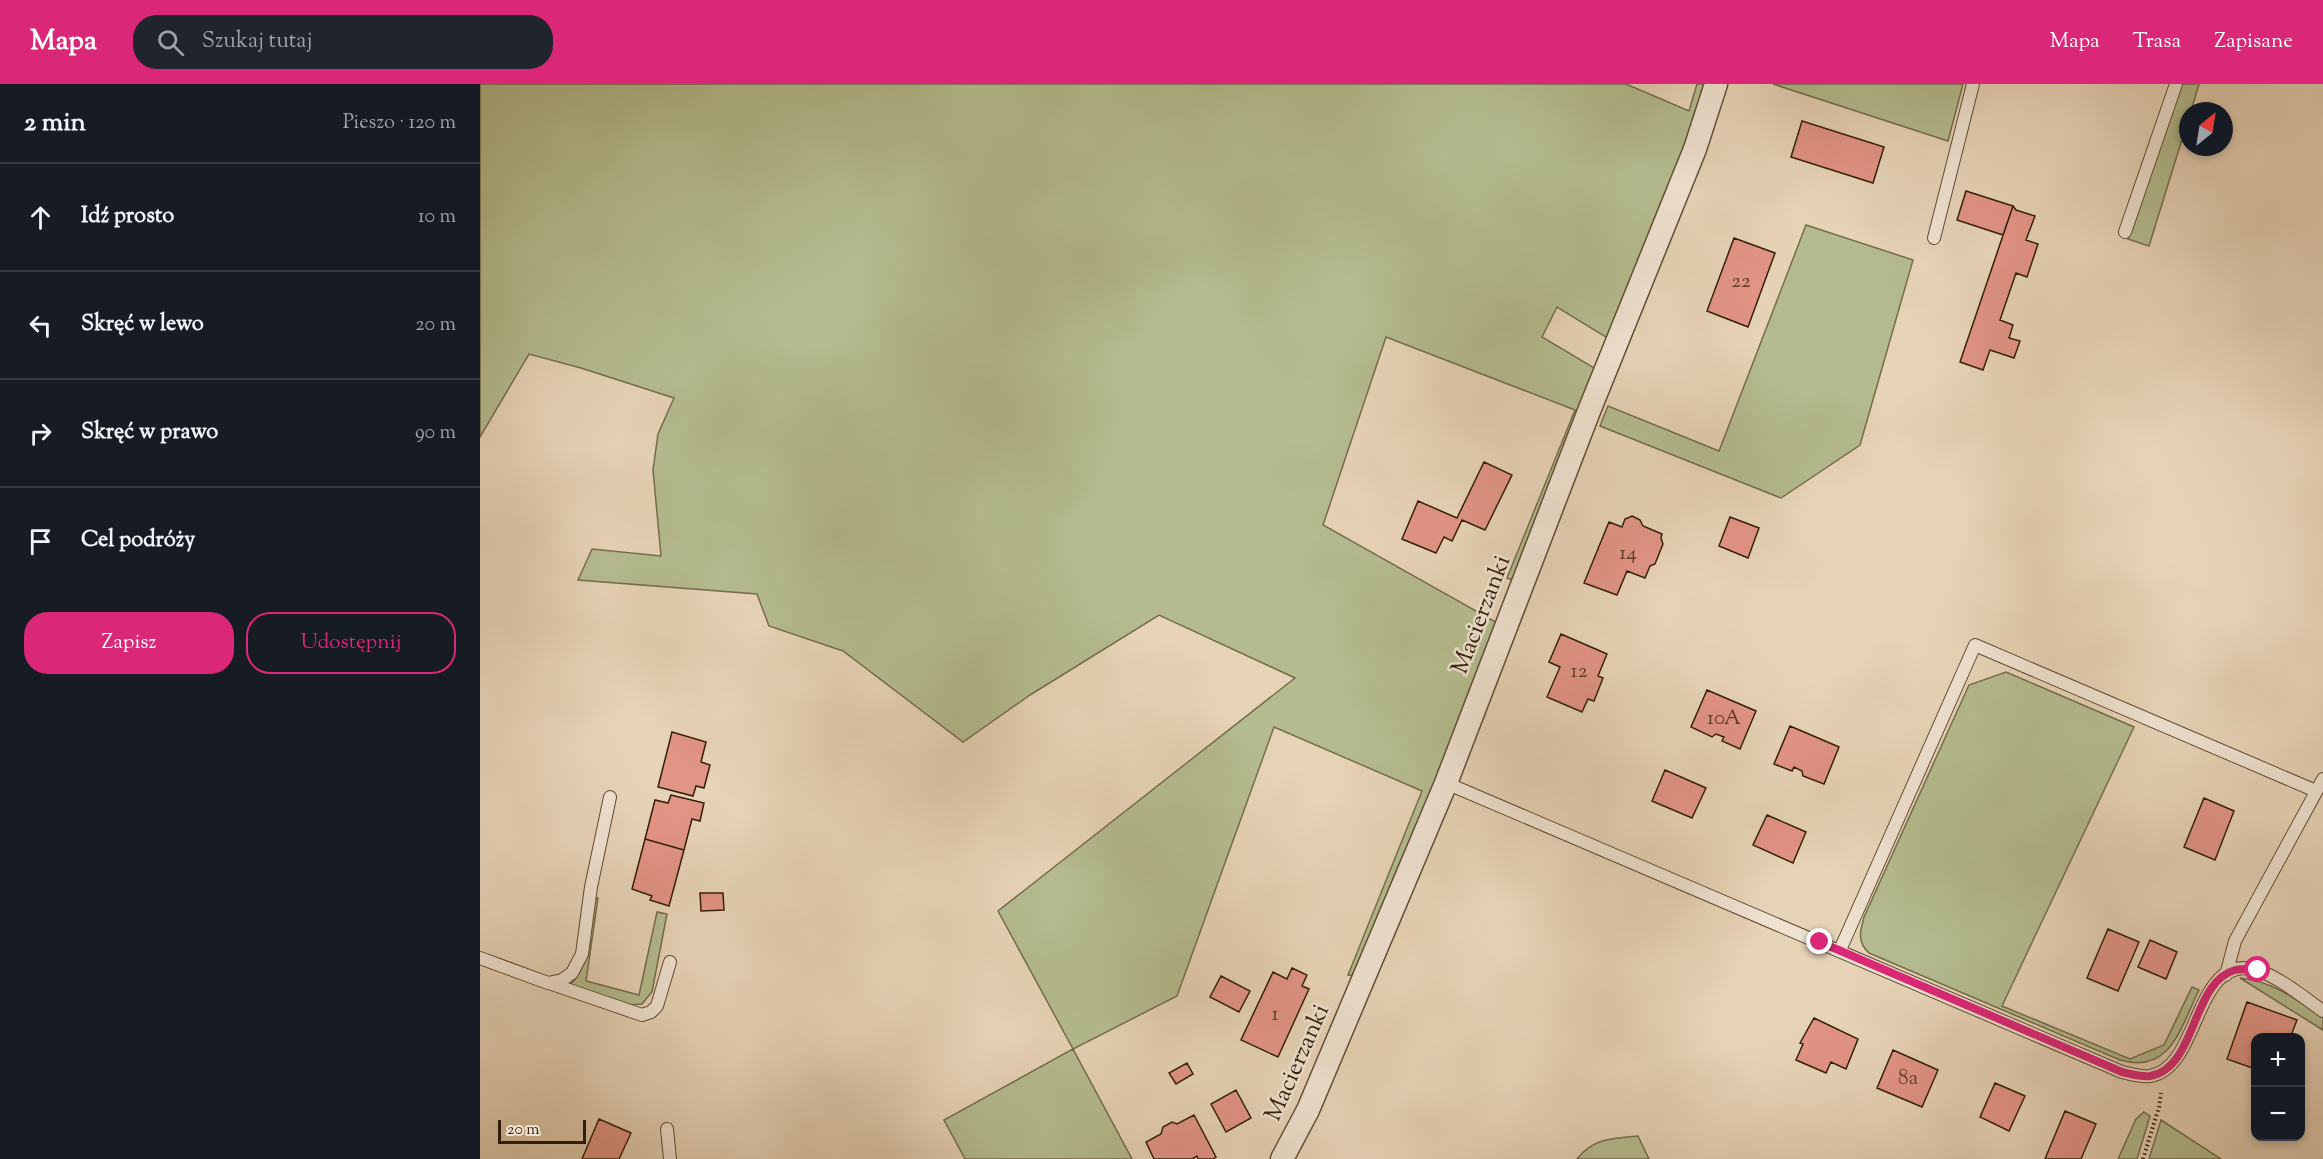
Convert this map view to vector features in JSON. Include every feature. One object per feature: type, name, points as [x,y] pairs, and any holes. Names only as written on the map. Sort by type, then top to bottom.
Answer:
[{"type":"street","name":"Macierzanki","points":[[1282,1159],[1308,1110],[1446,783],[1589,411],[1687,170],[1716,84]]},
{"type":"lane","points":[[1934,238],[1973,84]]},
{"type":"lane","points":[[2125,232],[2176,84]]},
{"type":"lane","points":[[1840,950],[1975,645],[2316,791]]},
{"type":"lane","points":[[2226,975],[2235,940],[2323,779]]},
{"type":"lane","points":[[1446,783],[2122,1072],[2150,1076],[2168,1068],[2180,1053],[2209,993],[2217,982],[2233,970],[2258,970],[2276,978],[2323,1011]]},
{"type":"lane","points":[[548,983],[562,980],[572,973],[582,954],[591,887],[610,797]]},
{"type":"lane","points":[[480,958],[642,1015],[651,1012],[657,1006],[670,962]]},
{"type":"lane","points":[[667,1129],[670,1159]]},
{"type":"path","points":[[2142,1159],[2159,1107],[2160,1073]]},
{"type":"green space","points":[[480,84],[1626,84],[1689,111],[1697,84],[1708,84],[1689,146],[1609,339],[1557,307],[1542,337],[1596,369],[1513,580],[1507,578],[1575,410],[1386,337],[1323,525],[1501,625],[1357,976],[1348,975],[1422,791],[1274,727],[1177,996],[1073,1049],[998,911],[1295,678],[1159,615],[1030,695],[963,742],[843,651],[769,626],[757,594],[578,580],[592,549],[661,556],[653,470],[658,434],[674,398],[529,354],[480,437]]},
{"type":"green space","points":[[1773,84],[1963,84],[1948,141]]},
{"type":"green space","points":[[2181,84],[2199,84],[2194,102],[2179,102],[2179,149],[2149,246],[2128,239]]},
{"type":"green space","points":[[1806,225],[1913,260],[1860,445],[1781,498],[1600,426],[1608,406],[1719,451]]},
{"type":"green space","points":[[2006,672],[2134,727],[2002,1006],[2130,1059],[2164,1045],[2192,987],[2199,990],[2172,1044],[2163,1054],[2151,1060],[2137,1063],[2120,1060],[1869,953],[1861,941],[1864,917],[1969,685]]},
{"type":"green space","points":[[595,898],[598,898],[586,981],[639,995],[657,912],[667,914],[652,992],[642,1004],[630,1005],[570,985],[577,977],[586,956]]},
{"type":"green space","points":[[2240,978],[2274,987],[2294,998],[2323,1018],[2323,1030]]},
{"type":"green space","points":[[1073,1049],[1132,1159],[965,1159],[944,1120]]},
{"type":"green space","points":[[2144,1112],[2150,1116],[2137,1159],[2118,1159],[2136,1119]]},
{"type":"green space","points":[[2161,1120],[2221,1159],[2149,1159]]},
{"type":"green space","points":[[1638,1136],[1649,1159],[1577,1159],[1590,1147],[1604,1140]]},
{"type":"building","points":[[1802,121],[1884,147],[1873,183],[1791,157]]},
{"type":"building","points":[[1966,191],[2013,206],[2003,235],[1957,220]]},
{"type":"building","points":[[2013,206],[2016,210],[2035,216],[2026,240],[2038,244],[2027,277],[2016,273],[2000,320],[2013,325],[2009,338],[2020,341],[2014,358],[1990,350],[1983,370],[1960,362]]},
{"type":"building","points":[[1734,238],[1775,253],[1748,327],[1707,311]]},
{"type":"building","points":[[1484,462],[1512,475],[1485,530],[1462,520],[1452,541],[1444,537],[1436,553],[1402,539],[1418,501],[1457,518]]},
{"type":"building","points":[[1632,516],[1640,520],[1643,526],[1662,534],[1663,544],[1655,564],[1650,566],[1645,578],[1627,571],[1617,595],[1584,583],[1609,522],[1622,527],[1625,519]]},
{"type":"building","points":[[1730,517],[1759,528],[1748,558],[1719,546]]},
{"type":"building","points":[[1561,634],[1607,654],[1598,676],[1603,678],[1594,701],[1588,699],[1582,712],[1547,697],[1560,667],[1549,662]]},
{"type":"building","points":[[1707,690],[1756,711],[1740,749],[1722,741],[1724,737],[1716,734],[1712,737],[1691,727]]},
{"type":"building","points":[[1790,726],[1839,747],[1824,784],[1803,776],[1802,771],[1794,767],[1792,771],[1774,764]]},
{"type":"building","points":[[672,732],[706,742],[701,762],[710,765],[704,788],[696,786],[693,796],[658,787]]},
{"type":"building","points":[[1665,770],[1706,788],[1692,818],[1652,801]]},
{"type":"building","points":[[671,795],[704,803],[700,821],[692,819],[684,850],[645,839],[655,800],[668,803]]},
{"type":"building","points":[[2204,798],[2234,811],[2215,860],[2184,847]]},
{"type":"building","points":[[1767,815],[1806,832],[1793,863],[1753,845]]},
{"type":"building","points":[[645,839],[684,850],[669,906],[650,900],[652,896],[632,889]]},
{"type":"building","points":[[700,893],[723,893],[724,910],[701,911]]},
{"type":"building","points":[[2108,929],[2139,942],[2118,991],[2087,978]]},
{"type":"building","points":[[2150,940],[2177,952],[2166,979],[2138,967]]},
{"type":"building","points":[[1292,968],[1307,975],[1302,986],[1309,989],[1278,1057],[1241,1040],[1273,972],[1287,979]]},
{"type":"building","points":[[1221,976],[1250,991],[1239,1012],[1210,997]]},
{"type":"building","points":[[2247,1002],[2297,1020],[2292,1033],[2251,1033],[2251,1068],[2227,1059]]},
{"type":"building","points":[[1814,1018],[1858,1039],[1846,1069],[1831,1062],[1826,1073],[1796,1060],[1803,1044],[1800,1043]]},
{"type":"building","points":[[1893,1050],[1938,1070],[1922,1107],[1877,1088]]},
{"type":"building","points":[[1187,1063],[1193,1074],[1176,1084],[1169,1073]]},
{"type":"building","points":[[1995,1083],[2025,1096],[2009,1131],[1980,1117]]},
{"type":"building","points":[[1236,1090],[1251,1118],[1226,1132],[1211,1104]]},
{"type":"building","points":[[2065,1111],[2096,1124],[2081,1159],[2045,1159]]},
{"type":"building","points":[[1194,1115],[1216,1157],[1213,1159],[1198,1159],[1197,1156],[1192,1159],[1154,1159],[1146,1142],[1161,1134],[1163,1127],[1172,1122],[1177,1124]]},
{"type":"building","points":[[599,1119],[631,1133],[619,1159],[582,1159]]},
{"type":"route","points":[[1820,942],[2122,1072],[2138,1076],[2150,1076],[2168,1068],[2180,1053],[2209,993],[2217,982],[2233,970],[2258,970]]}]
